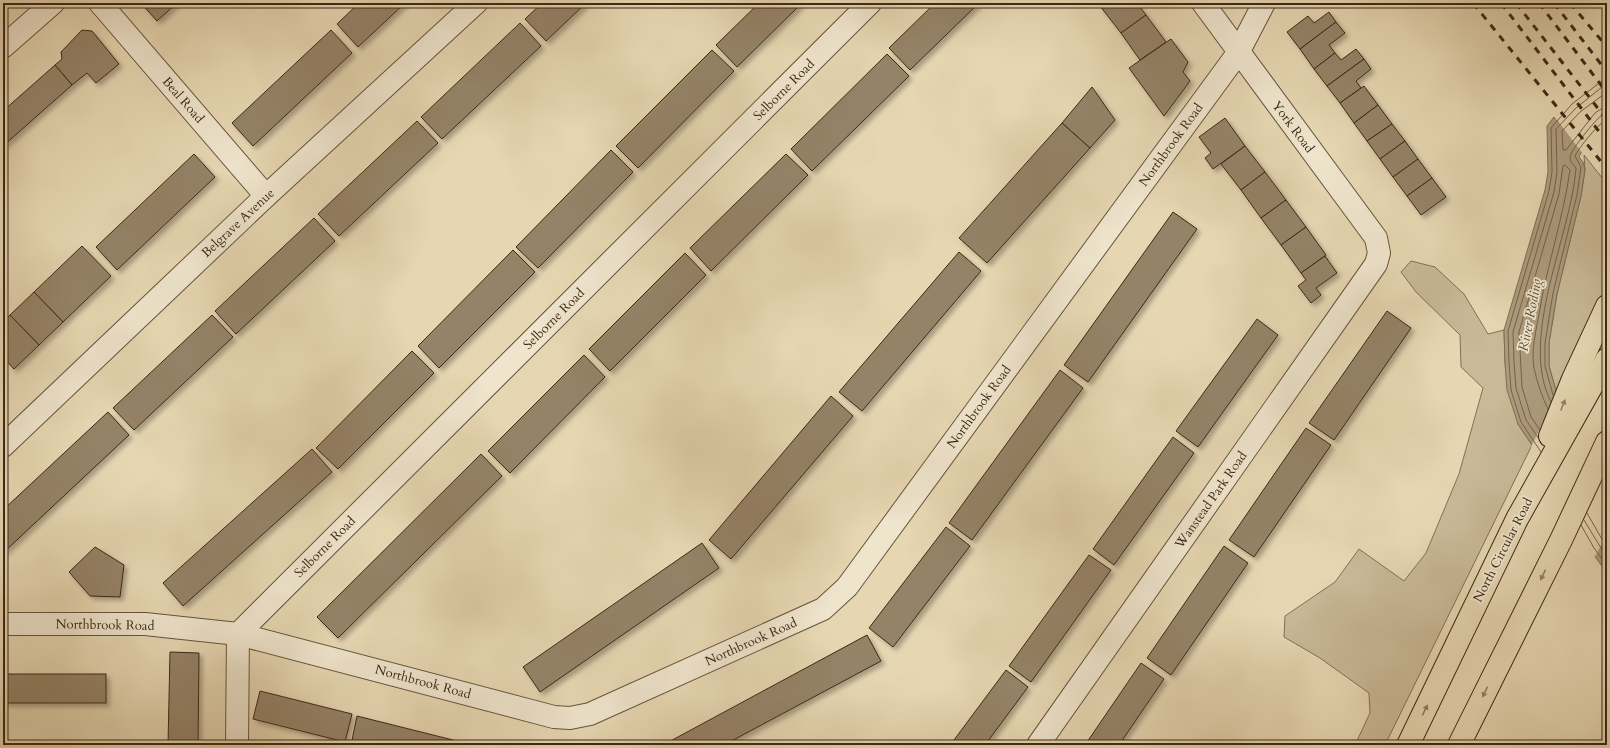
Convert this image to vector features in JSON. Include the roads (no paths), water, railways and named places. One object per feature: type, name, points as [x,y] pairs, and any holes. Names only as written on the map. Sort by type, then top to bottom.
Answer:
[{"type":"highway","points":[[1516,519],[1573,379],[1607,306]]},
{"type":"highway","name":"North Circular Road","points":[[1408,745],[1516,519],[1607,359]]},
{"type":"highway","points":[[1459,745],[1561,540],[1607,442]]},
{"type":"highway","points":[[1561,540],[1607,477]]},
{"type":"street","points":[[3,47],[53,3]]},
{"type":"street","name":"Beal Road","points":[[100,3],[266,196]]},
{"type":"street","name":"Belgrave Avenue","points":[[3,446],[266,196],[476,3]]},
{"type":"street","name":"Selborne Road","points":[[238,634],[870,3]]},
{"type":"street","name":"York Road","points":[[1203,3],[1238,53],[1376,238],[1380,253]]},
{"type":"street","name":"Northbrook Road","points":[[3,624],[146,624],[238,634],[554,717],[570,718],[590,714],[824,609],[848,587],[1238,53],[1264,3]]},
{"type":"street","name":"Wanstead Park Road","points":[[1038,745],[1376,264],[1380,253]]},
{"type":"street","points":[[237,745],[238,634]]},
{"type":"water","name":"River Roding","points":[[1554,117],[1582,151],[1579,157],[1583,162],[1585,170],[1581,196],[1557,294],[1549,343],[1549,366],[1557,394],[1607,481],[1607,573],[1591,551],[1532,445],[1518,424],[1507,390],[1504,330],[1545,190],[1548,172],[1547,126]]},
{"type":"railway","points":[[1473,3],[1607,169]]},
{"type":"railway","points":[[1501,3],[1607,142]]},
{"type":"railway","points":[[1516,3],[1607,120]]},
{"type":"railway","points":[[1539,3],[1607,93]]},
{"type":"railway","points":[[1554,3],[1607,72]]},
{"type":"railway","points":[[1570,3],[1607,47]]}]
